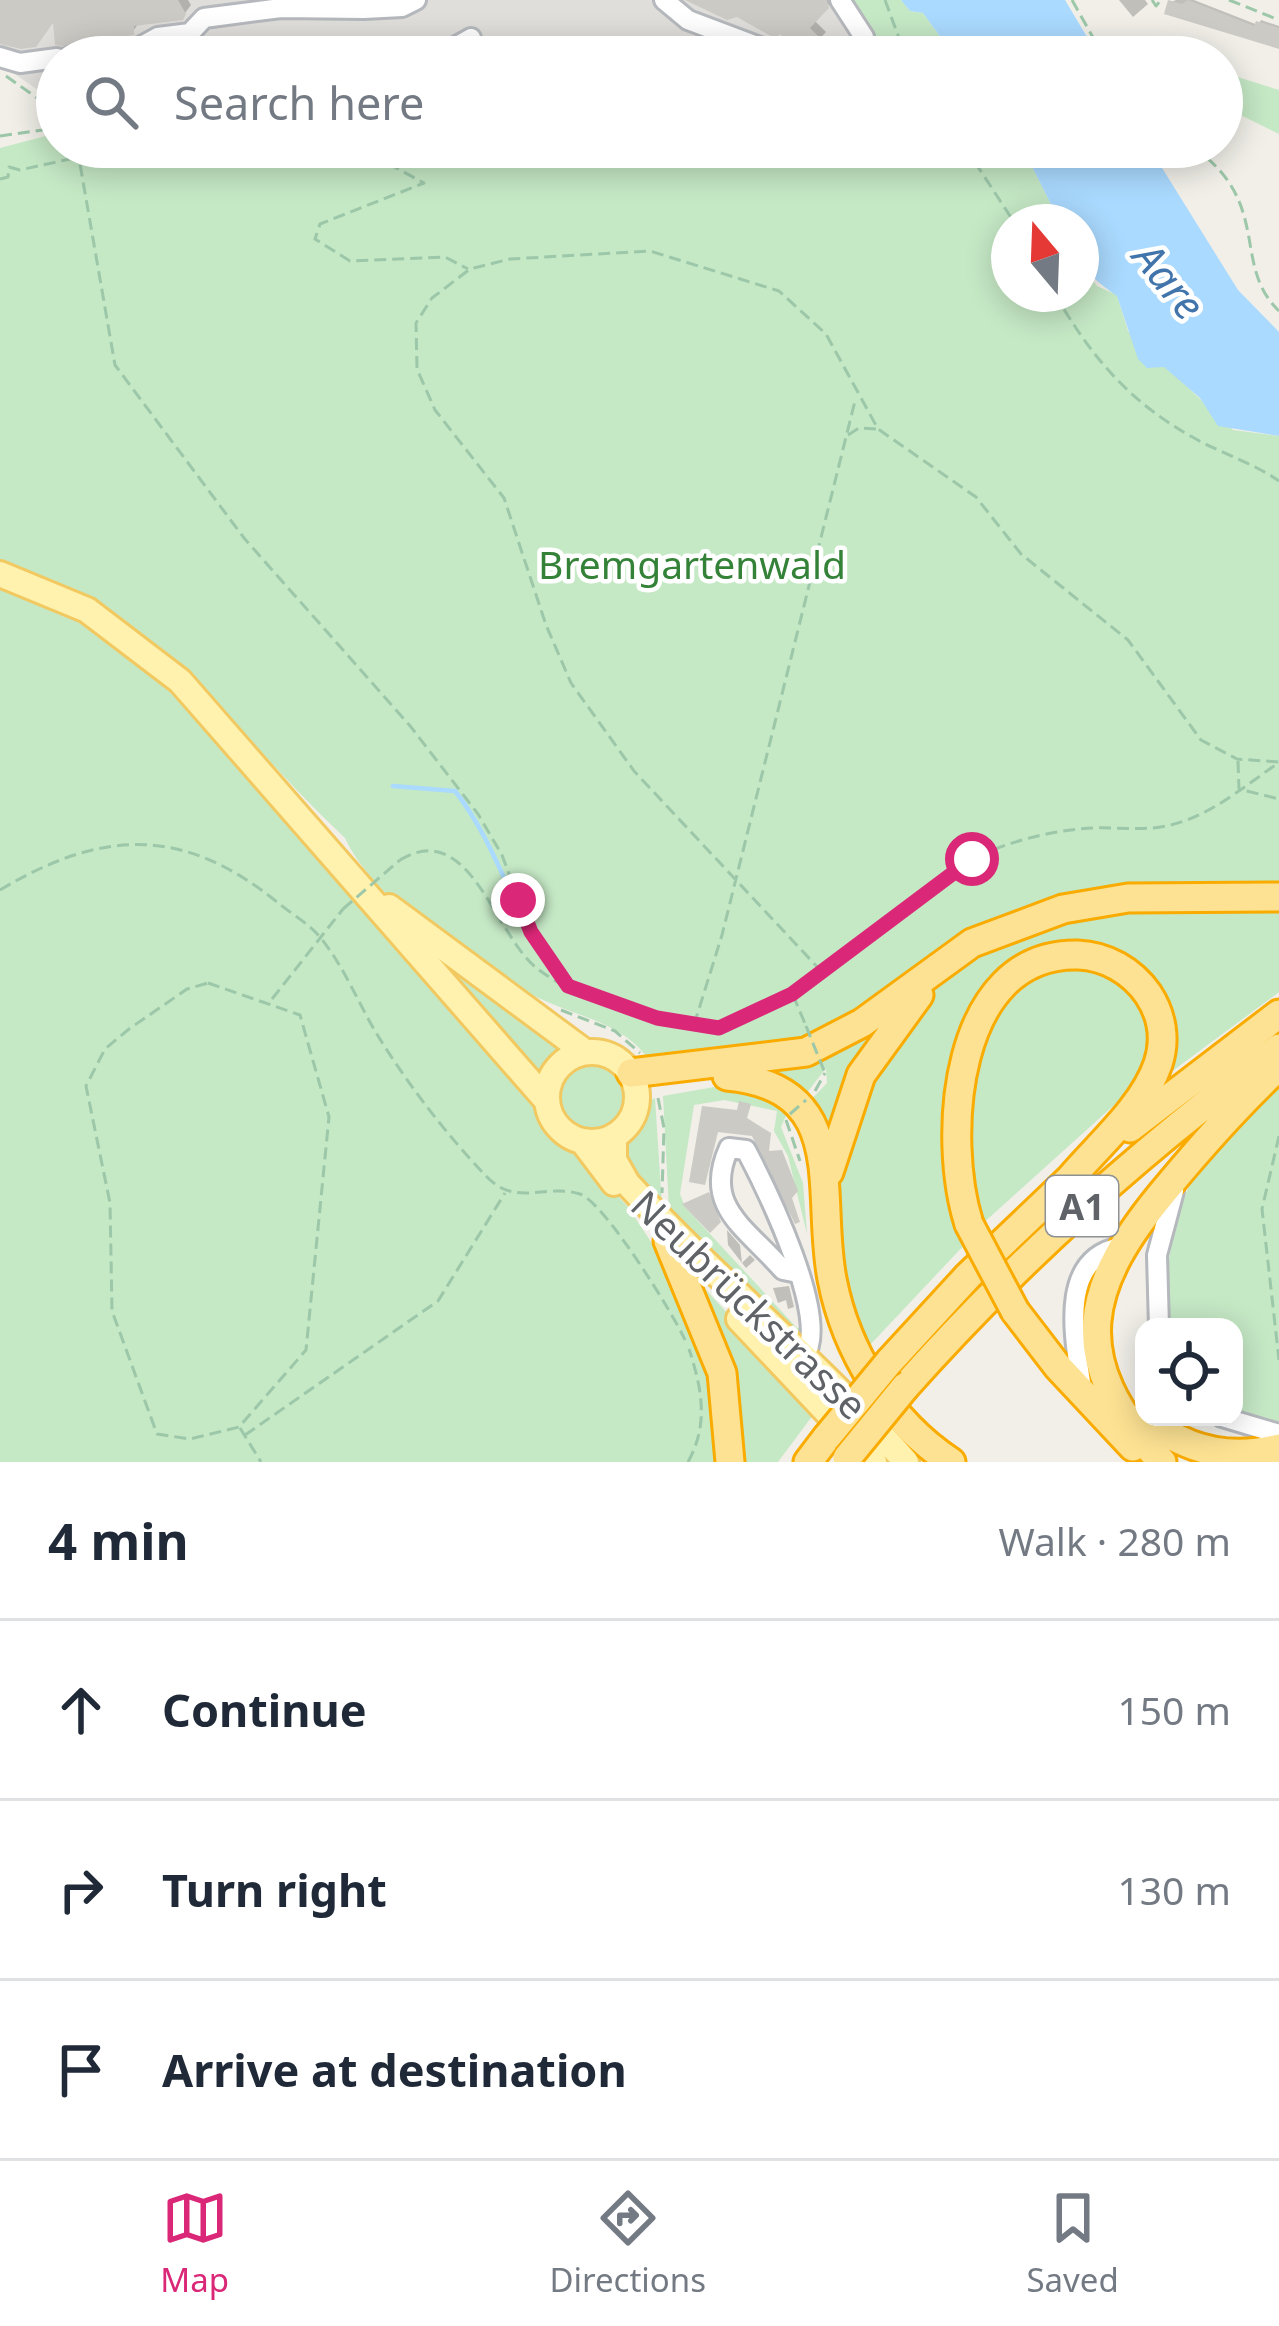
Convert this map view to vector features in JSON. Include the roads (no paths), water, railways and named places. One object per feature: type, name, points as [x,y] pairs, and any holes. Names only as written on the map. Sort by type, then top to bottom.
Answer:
[{"type":"highway","points":[[642,1090],[806,1052],[862,1023],[954,953],[1063,909],[1106,900],[1279,897]]},
{"type":"highway","points":[[826,1186],[853,1092],[885,1034],[941,974],[1003,931]]},
{"type":"highway","points":[[1068,1181],[1144,1092],[1162,1044],[1159,1017],[1143,987],[1122,968],[1085,955],[1059,956],[1021,974],[998,997],[976,1031],[957,1092],[956,1176],[969,1224],[1015,1311],[1082,1394],[1149,1462]]},
{"type":"highway","name":"A1","points":[[808,1462],[889,1362],[968,1276],[1068,1181],[1279,1014]]},
{"type":"highway","name":"A1","points":[[855,1461],[905,1387],[988,1296],[1085,1203],[1279,1048]]},
{"type":"highway","points":[[1162,1462],[1127,1418],[1102,1362],[1096,1309],[1120,1246],[1181,1170],[1279,1066]]},
{"type":"highway","points":[[642,1090],[699,1077],[744,1078],[777,1088],[813,1125],[826,1186],[832,1281],[856,1351],[886,1402],[942,1458]]},
{"type":"highway","points":[[668,1241],[722,1373],[731,1424],[730,1462]]},
{"type":"highway","points":[[1107,1274],[1104,1325],[1109,1359],[1135,1406]]},
{"type":"highway","points":[[1157,1426],[1176,1439],[1212,1452],[1248,1454],[1279,1448]]},
{"type":"main road","points":[[0,574],[87,610],[155,658],[226,728],[370,893],[558,1127],[579,1146],[614,1137],[628,1125],[642,1090],[616,1058],[584,1052],[370,893]]},
{"type":"main road","points":[[543,1107],[556,1069],[584,1052]]},
{"type":"main road","name":"Neubrückstrasse","points":[[614,1137],[614,1160],[626,1183],[746,1307],[841,1387],[906,1462]]},
{"type":"main road","name":"Neubrückstrasse","points":[[579,1146],[668,1241],[855,1461]]},
{"type":"lane","points":[[166,36],[190,33],[204,19],[281,8],[402,7],[416,0]]},
{"type":"lane","points":[[664,0],[694,22],[731,36]]},
{"type":"lane","points":[[840,0],[862,36]]},
{"type":"lane","points":[[0,57],[20,63],[36,61]]},
{"type":"lane","points":[[798,1273],[783,1270],[721,1200],[719,1180],[729,1148],[746,1150],[798,1273],[814,1336],[804,1356]]},
{"type":"lane","points":[[1159,1318],[1156,1255],[1181,1170]]},
{"type":"lane","points":[[1082,1394],[1074,1332],[1078,1283],[1096,1255],[1120,1246]]},
{"type":"lane","points":[[1241,1426],[1279,1434]]},
{"type":"water","points":[[901,0],[1065,0],[1086,36],[940,36],[923,13],[910,11]]},
{"type":"water","name":"Aare","points":[[1033,168],[1162,168],[1238,290],[1279,332],[1279,436],[1218,426],[1200,398],[1164,367],[1147,368],[1138,359],[1117,296],[1099,282],[1099,204],[1051,204]]},
{"type":"waterway","points":[[393,786],[455,791],[556,973]]},
{"type":"park label","name":"Bremgartenwald","points":[[692,563]]}]
